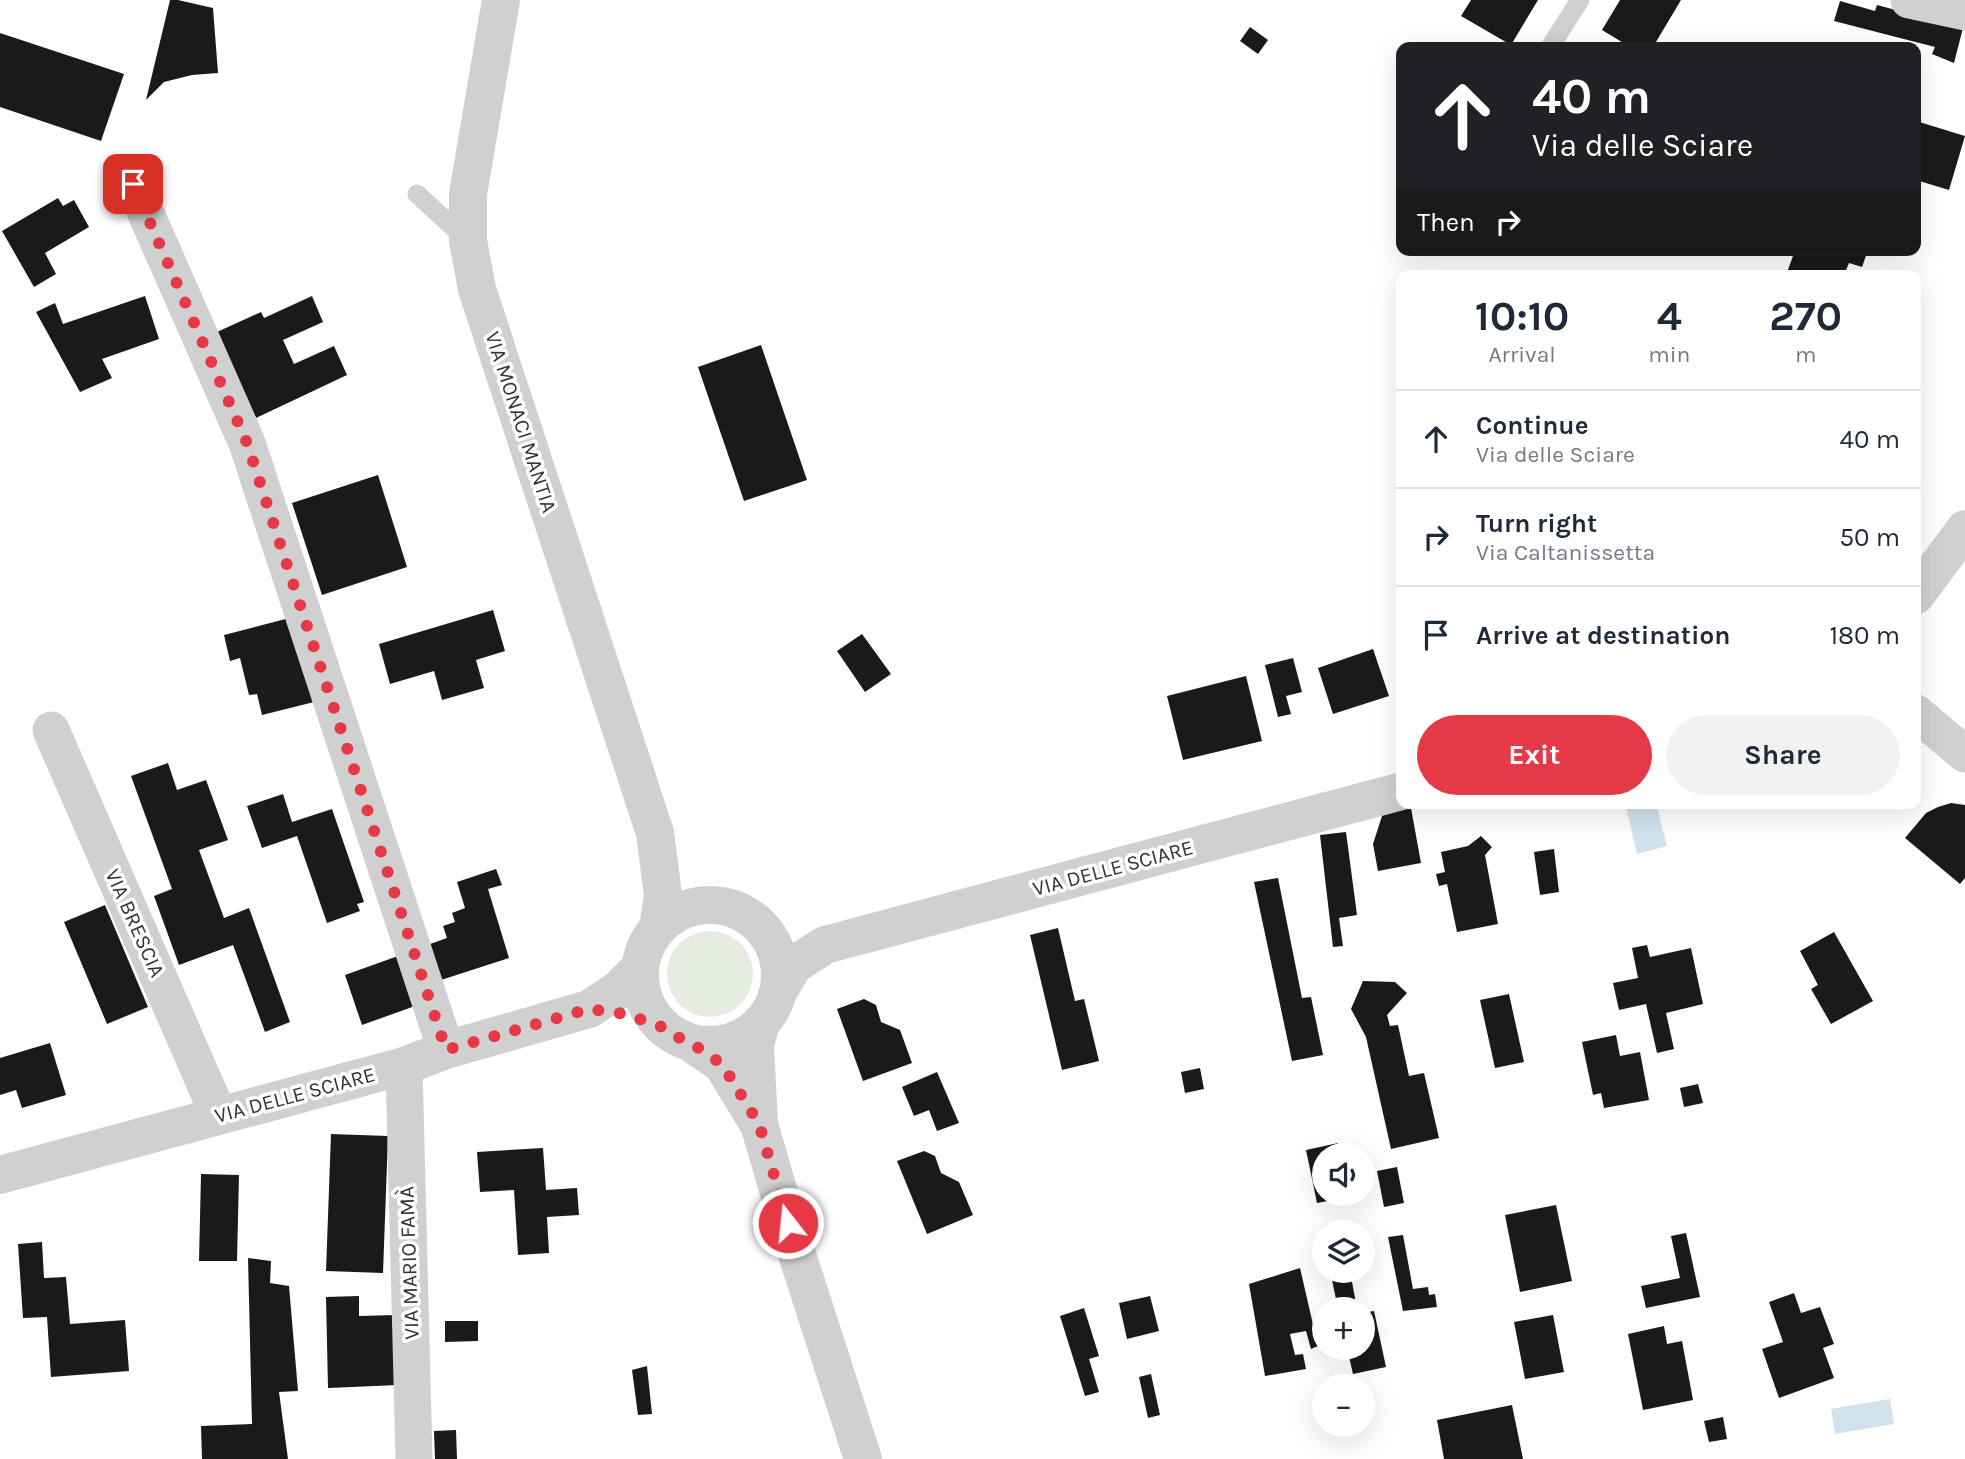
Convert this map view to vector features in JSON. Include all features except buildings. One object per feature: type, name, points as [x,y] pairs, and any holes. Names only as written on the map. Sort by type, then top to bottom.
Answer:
[{"type":"street","name":"VIA MONACI MANTIA","points":[[501,0],[468,194],[468,241],[477,289],[655,833],[663,895],[658,928]]},
{"type":"street","points":[[1909,0],[1965,12]]},
{"type":"street","points":[[133,184],[247,443],[446,1050]]},
{"type":"street","points":[[1921,588],[1965,529]]},
{"type":"street","points":[[1921,717],[1965,754]]},
{"type":"street","name":"VIA BRESCIA","points":[[51,730],[219,1116]]},
{"type":"street","name":"VIA DELLE SCIARE","points":[[769,1008],[794,965],[825,945],[1396,793]]},
{"type":"street","name":"VIA MONACI MANTIA","points":[[655,833],[690,881],[718,906]]},
{"type":"street","points":[[759,1124],[722,1064],[677,1035],[649,1010],[644,1000],[640,968],[646,946],[658,928],[685,910],[706,905],[718,906],[748,916],[764,931],[779,961],[779,983],[755,1045],[759,1124],[795,1248],[863,1459]]},
{"type":"street","name":"VIA DELLE SCIARE","points":[[764,931],[790,941],[825,945]]},
{"type":"street","name":"VIA DELLE SCIARE","points":[[0,1175],[404,1066],[446,1050],[589,1009],[618,990],[640,968]]},
{"type":"street","points":[[677,1035],[702,1045],[724,1044],[744,1036],[769,1008]]},
{"type":"street","name":"VIA DELLE SCIARE","points":[[589,1009],[626,1014],[677,1035]]},
{"type":"street","name":"VIA MARIO FAMÀ","points":[[404,1066],[414,1459]]},
{"type":"lane","points":[[1553,42],[1580,0]]},
{"type":"lane","points":[[417,194],[468,241]]},
{"type":"shaded area","points":[[710,931],[734,938],[746,950],[753,974],[746,998],[734,1010],[710,1017],[686,1010],[674,998],[667,974],[674,950],[686,938]]},
{"type":"water","points":[[1626,809],[1658,809],[1667,846],[1637,854]]},
{"type":"water","points":[[1890,1399],[1894,1424],[1835,1434],[1831,1409]]},
{"type":"route","points":[[133,184],[247,443],[446,1050],[589,1009],[626,1014],[662,1027],[722,1064],[759,1124],[788,1223]]}]
